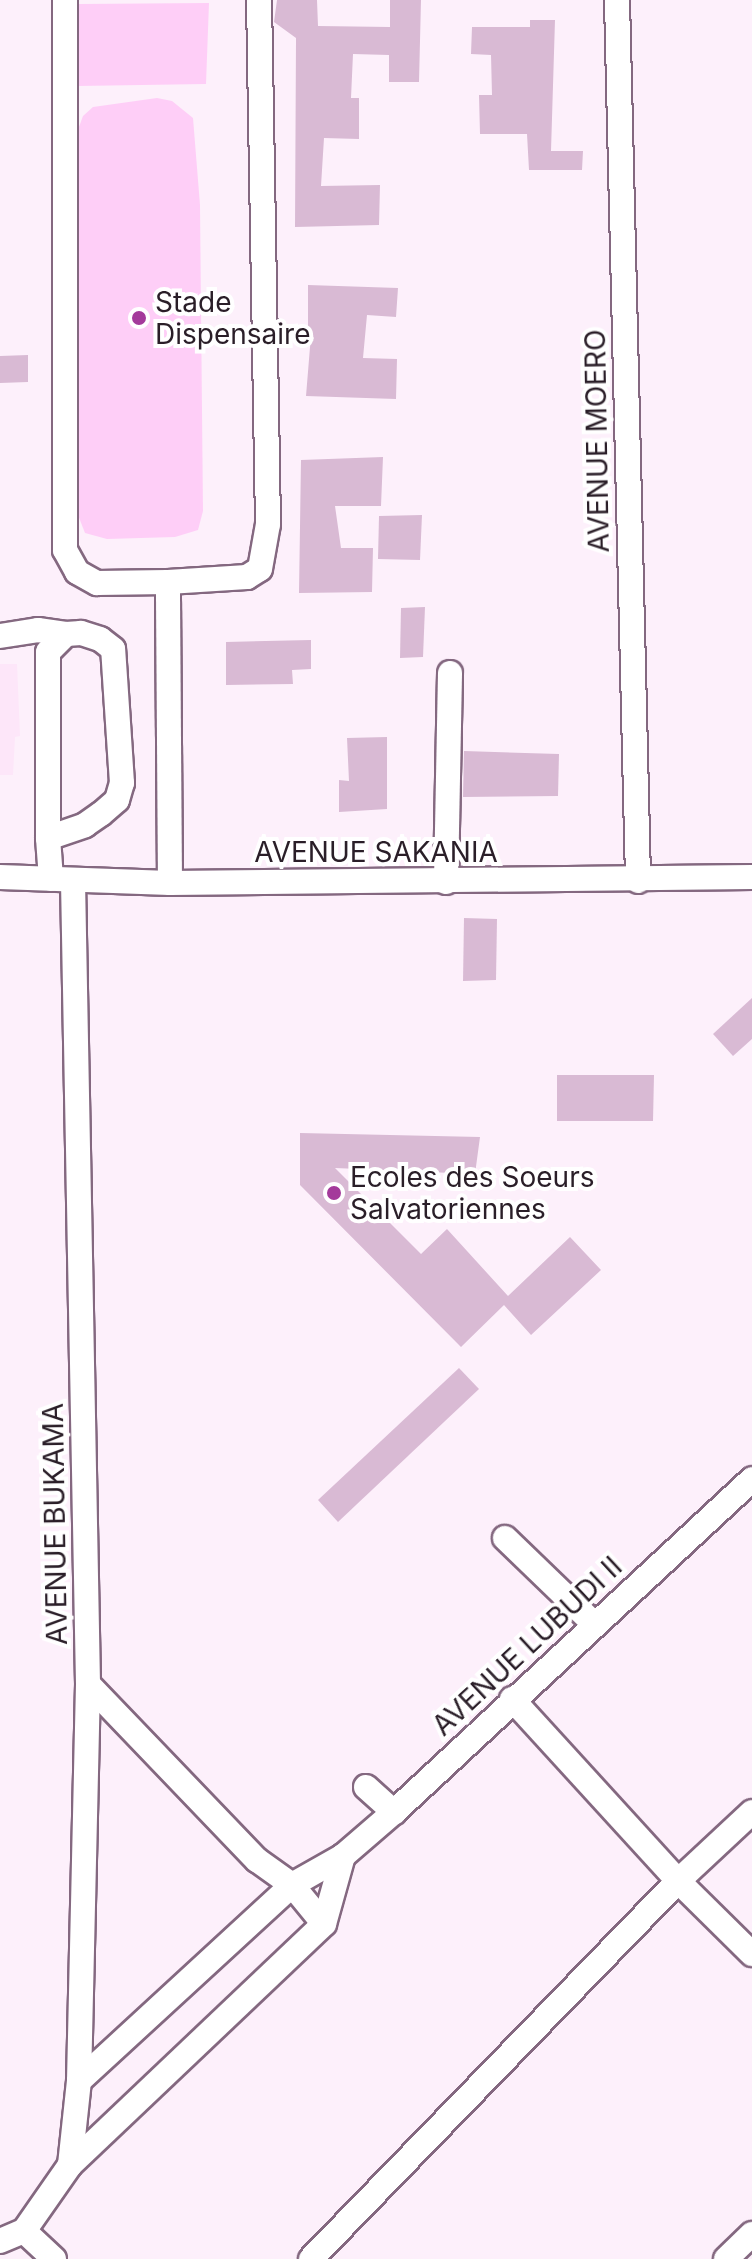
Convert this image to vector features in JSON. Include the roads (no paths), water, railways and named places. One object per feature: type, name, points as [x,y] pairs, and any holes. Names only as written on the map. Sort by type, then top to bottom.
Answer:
[{"type":"street","points":[[65,0],[65,550],[77,572],[97,583],[247,577],[260,569],[265,554],[268,508],[259,0]]},
{"type":"street","name":"AVENUE MOERO","points":[[617,0],[638,881]]},
{"type":"street","points":[[168,582],[170,883]]},
{"type":"street","points":[[0,636],[38,630],[100,639],[113,649],[122,783],[117,800],[85,825],[48,838]]},
{"type":"street","name":"AVENUE BUKAMA","points":[[66,634],[48,652],[46,665],[48,838],[62,880],[88,1684],[79,2081],[70,2165]]},
{"type":"street","points":[[446,882],[450,673]]},
{"type":"street","name":"AVENUE SAKANIA","points":[[0,877],[170,883],[638,881],[752,877]]},
{"type":"street","name":"AVENUE LUBUDI II","points":[[79,2081],[292,1885],[343,1856],[394,1812],[752,1479]]},
{"type":"street","points":[[505,1538],[594,1624]]},
{"type":"street","points":[[88,1684],[257,1860],[292,1885],[324,1924]]},
{"type":"street","points":[[512,1699],[678,1881],[752,1954]]},
{"type":"street","points":[[366,1787],[394,1812]]},
{"type":"street","points":[[311,2259],[678,1881],[752,1812]]},
{"type":"street","points":[[0,2241],[24,2231],[70,2165],[324,1924],[343,1856]]},
{"type":"street","points":[[24,2231],[54,2259]]},
{"type":"street","points":[[726,2259],[752,2234]]},
{"type":"place","name":"Stade Dispensaire","points":[[139,318]]},
{"type":"place","name":"Ecoles des Soeurs Salvatoriennes","points":[[334,1193]]}]
